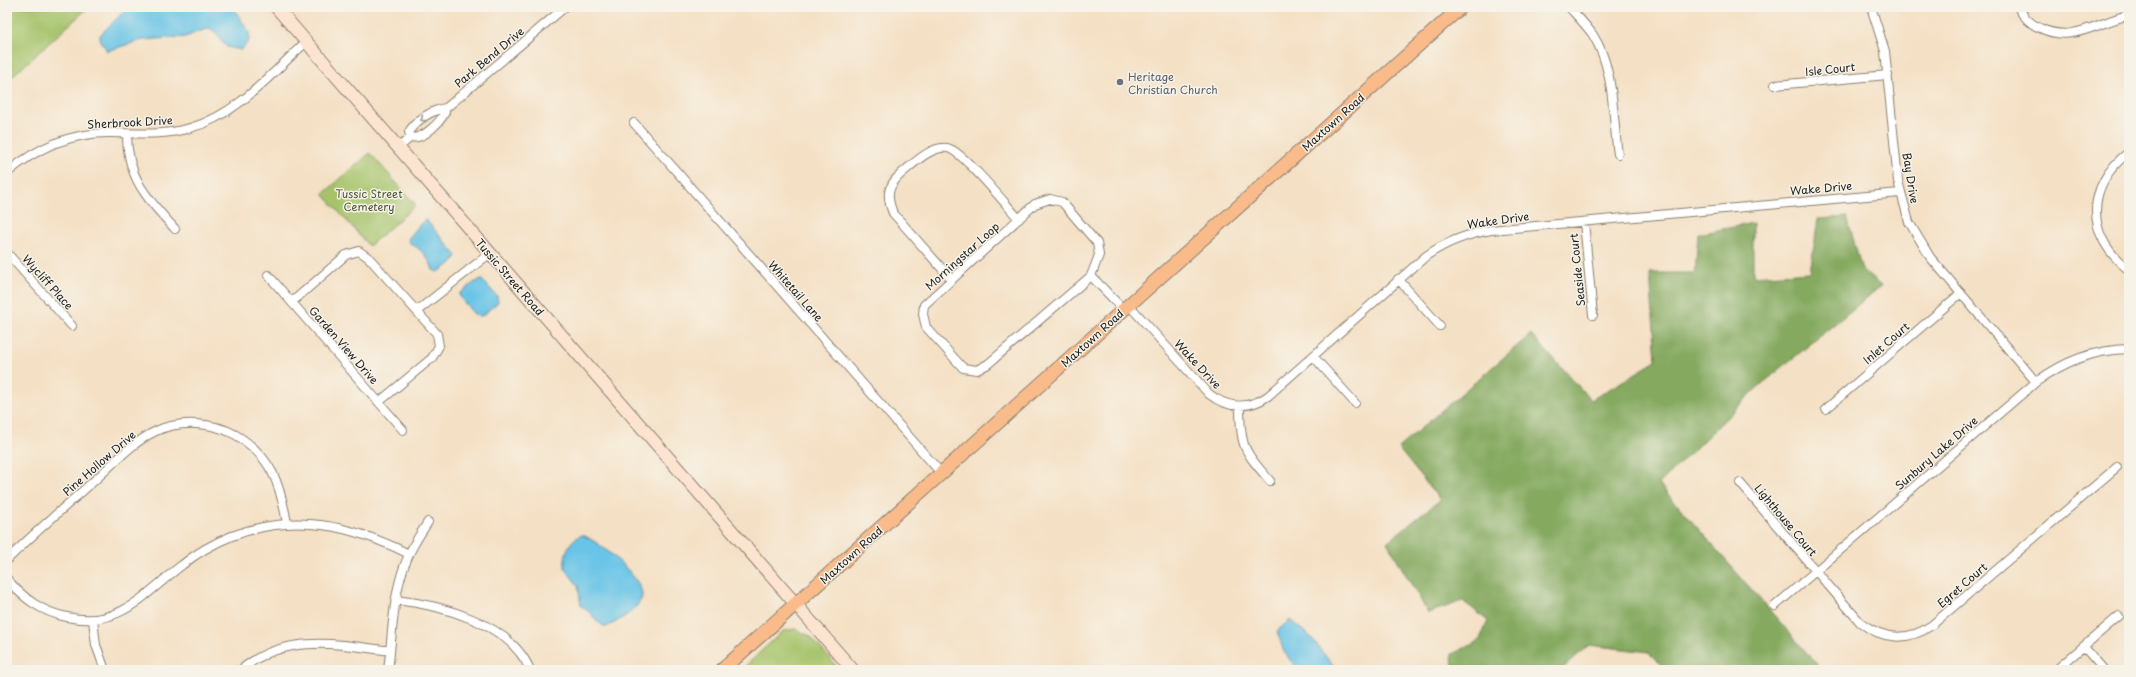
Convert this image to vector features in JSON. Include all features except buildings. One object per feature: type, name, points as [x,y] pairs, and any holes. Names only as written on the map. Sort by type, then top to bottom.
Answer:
[{"type":"main road","name":"Tussic Street Road","points":[[276,7],[489,254],[853,670]]},
{"type":"main road","name":"Maxtown Road","points":[[722,670],[1461,7]]},
{"type":"street","name":"Park Bend Drive","points":[[411,137],[409,132],[412,127],[434,111],[446,108],[565,7]]},
{"type":"street","points":[[1569,7],[1593,35],[1604,56],[1612,94],[1618,154]]},
{"type":"street","name":"Bay Drive","points":[[1872,7],[1881,36],[1888,75],[1900,193],[1909,222],[1924,250],[2036,382]]},
{"type":"street","points":[[2018,7],[2027,19],[2036,26],[2060,35],[2077,34],[2129,15]]},
{"type":"street","name":"Sherbrook Drive","points":[[7,173],[31,154],[57,142],[90,134],[173,132],[190,128],[219,116],[241,101],[306,42]]},
{"type":"street","name":"Isle Court","points":[[1775,85],[1888,75]]},
{"type":"street","name":"Park Bend Drive","points":[[411,137],[415,139],[422,136],[444,117],[446,108]]},
{"type":"street","name":"Whitetail Lane","points":[[634,123],[942,473]]},
{"type":"street","points":[[127,134],[129,160],[138,185],[175,229]]},
{"type":"street","name":"Park Bend Drive","points":[[398,148],[411,137]]},
{"type":"street","points":[[952,280],[893,214],[888,201],[890,187],[901,174],[933,150],[947,148],[961,155],[1019,218]]},
{"type":"street","points":[[2129,152],[2107,174],[2101,184],[2096,209],[2098,228],[2102,239],[2115,257],[2129,270]]},
{"type":"street","name":"Wake Drive","points":[[1126,307],[1209,394],[1223,403],[1240,406],[1251,405],[1268,396],[1426,256],[1440,246],[1465,236],[1491,230],[1900,193]]},
{"type":"street","name":"Morningstar Loop","points":[[1050,199],[1062,202],[1097,243],[1099,255],[1091,276],[988,364],[977,370],[964,368],[926,327],[923,314],[924,305],[1035,204],[1050,199]]},
{"type":"street","name":"Seaside Court","points":[[1584,222],[1593,315]]},
{"type":"street","points":[[292,302],[346,255],[359,251],[369,258],[417,311],[437,334],[439,346],[432,358],[379,402]]},
{"type":"street","name":"Wycliff Place","points":[[7,253],[72,326]]},
{"type":"street","points":[[417,311],[489,254]]},
{"type":"street","name":"Garden View Drive","points":[[268,275],[403,430]]},
{"type":"street","points":[[1091,276],[1126,307]]},
{"type":"street","points":[[1398,280],[1440,326]]},
{"type":"street","name":"Inlet Court","points":[[1826,409],[1961,293]]},
{"type":"street","name":"Sunbury Lake Drive","points":[[1774,606],[2036,382],[2052,371],[2081,356],[2109,350],[2129,349]]},
{"type":"street","points":[[1313,356],[1355,403]]},
{"type":"street","points":[[1240,406],[1240,432],[1244,446],[1251,459],[1270,481]]},
{"type":"street","name":"Pine Hollow Drive","points":[[7,560],[133,446],[157,430],[181,424],[208,425],[219,428],[231,433],[255,448],[271,468],[278,482],[282,492],[287,523]]},
{"type":"street","name":"Egret Court","points":[[1816,571],[1860,622],[1868,629],[1884,636],[1895,637],[1918,634],[1932,625],[2117,467]]},
{"type":"street","name":"Lighthouse Court","points":[[1740,483],[1816,571]]},
{"type":"street","points":[[388,670],[396,600],[409,554],[428,522]]},
{"type":"street","points":[[7,580],[16,590],[40,608],[72,618],[93,620],[112,615],[134,605],[182,565],[216,543],[233,536],[276,524],[311,524],[351,530],[371,536],[409,554]]},
{"type":"street","points":[[396,600],[443,608],[464,615],[489,628],[508,642],[519,653],[530,670]]},
{"type":"street","points":[[2056,670],[2119,616]]},
{"type":"street","points":[[93,620],[96,645],[105,670]]},
{"type":"street","points":[[241,670],[265,653],[292,645],[320,644],[390,651]]},
{"type":"street","points":[[2084,647],[2104,670]]},
{"type":"green space","points":[[7,7],[89,7],[7,81]]},
{"type":"green space","name":"Tussic Street Cemetery","points":[[370,153],[416,205],[369,246],[323,194]]},
{"type":"green space","points":[[1847,217],[1862,270],[1881,286],[1757,388],[1659,484],[1822,670],[1666,670],[1648,652],[1589,645],[1561,670],[1453,670],[1452,654],[1479,641],[1488,621],[1463,601],[1428,613],[1387,542],[1440,500],[1398,448],[1531,334],[1591,400],[1656,361],[1650,273],[1695,273],[1698,234],[1753,223],[1753,276],[1810,272],[1818,219]]},
{"type":"green space","points":[[795,629],[810,636],[840,670],[741,670],[783,631]]},
{"type":"water","points":[[128,7],[233,7],[249,32],[249,41],[241,50],[227,47],[212,29],[209,28],[185,37],[142,40],[107,51],[100,39],[100,35]]},
{"type":"water","points":[[426,220],[457,256],[452,263],[438,272],[433,270],[430,262],[424,254],[410,243],[408,239],[422,222]]},
{"type":"water","points":[[482,280],[497,296],[498,302],[482,316],[475,315],[461,299],[459,294],[475,282]]},
{"type":"water","points":[[582,535],[598,544],[628,570],[635,579],[642,595],[641,600],[633,609],[616,622],[606,627],[581,606],[578,586],[565,568],[566,553],[570,544],[577,537]]},
{"type":"water","points":[[1290,620],[1311,637],[1336,670],[1298,670],[1284,652],[1277,631]]},
{"type":"place","name":"Heritage Christian Church","points":[[1120,82]]}]
